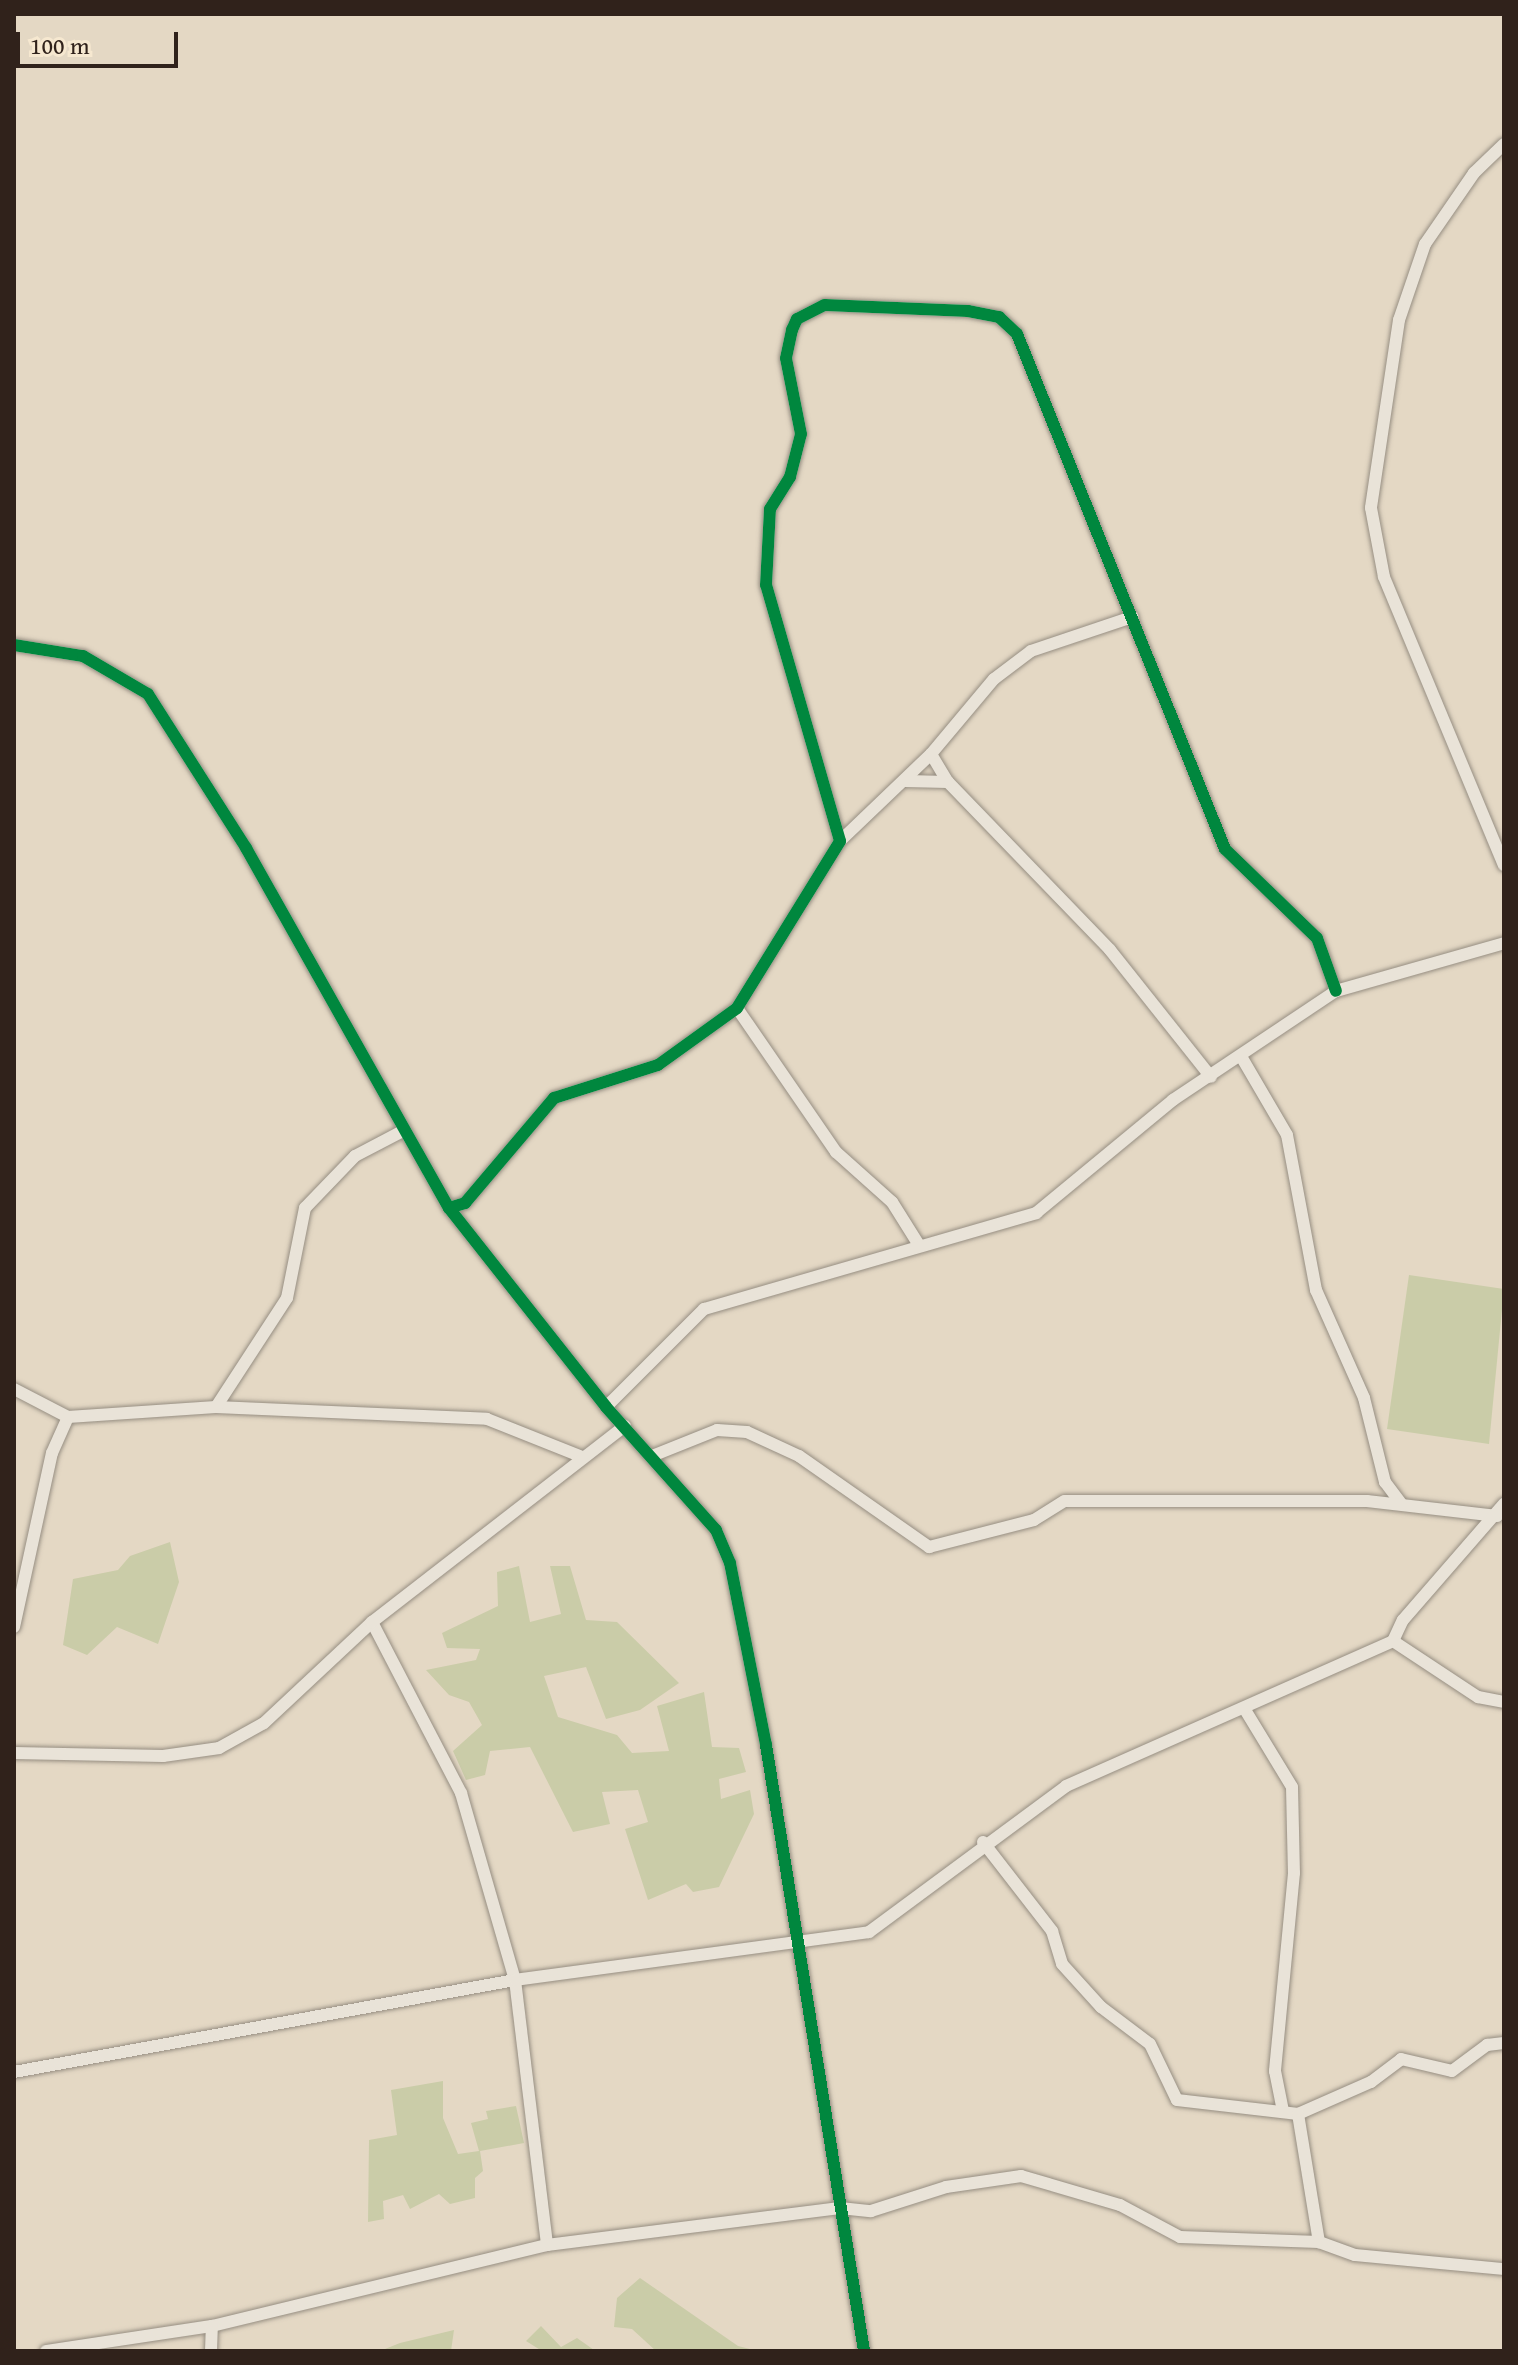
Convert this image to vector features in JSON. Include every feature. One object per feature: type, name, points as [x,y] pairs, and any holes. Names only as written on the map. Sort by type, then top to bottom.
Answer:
[{"type":"street","points":[[1504,144],[1474,173],[1425,244],[1399,320],[1371,508],[1384,577],[1504,865]]},
{"type":"street","points":[[840,841],[766,585],[770,509],[790,477],[801,434],[786,358],[797,319],[825,305],[999,317],[1017,334],[1225,849],[1317,938],[1336,991]]},
{"type":"street","points":[[449,1208],[465,1203],[554,1098],[658,1065],[737,1008],[840,841],[931,754],[994,679],[1031,651],[1132,617]]},
{"type":"street","points":[[14,645],[83,656],[148,694],[246,848],[401,1132],[449,1208],[606,1407],[709,1521],[730,1563],[801,1944],[864,2351]]},
{"type":"street","points":[[931,754],[948,782],[1110,950],[1211,1077]]},
{"type":"street","points":[[905,781],[948,782]]},
{"type":"street","points":[[606,1407],[704,1309],[1036,1213],[1211,1077],[1336,991],[1504,943]]},
{"type":"street","points":[[737,1008],[836,1152],[892,1202],[919,1245]]},
{"type":"street","points":[[1242,1058],[1287,1135],[1316,1290],[1364,1398],[1385,1482],[1401,1503]]},
{"type":"street","points":[[216,1407],[287,1298],[305,1208],[355,1156],[401,1132]]},
{"type":"street","points":[[14,1389],[68,1417],[216,1407],[487,1419],[580,1456]]},
{"type":"street","points":[[14,1627],[52,1453],[68,1417]]},
{"type":"street","points":[[14,1753],[163,1756],[219,1748],[264,1723],[372,1622],[580,1456],[625,1426]]},
{"type":"street","points":[[652,1456],[717,1430],[747,1432],[799,1456],[929,1547],[1034,1520],[1065,1501],[1401,1503],[1497,1516]]},
{"type":"street","points":[[14,2072],[515,1980],[801,1944],[869,1932],[983,1842],[1066,1786],[1393,1641],[1403,1620],[1497,1516],[1504,1504]]},
{"type":"street","points":[[372,1622],[461,1793],[515,1980],[547,2245]]},
{"type":"street","points":[[1393,1641],[1478,1697],[1504,1702]]},
{"type":"street","points":[[1244,1708],[1292,1787],[1294,1873],[1275,2071],[1283,2111]]},
{"type":"street","points":[[983,1842],[1052,1931],[1062,1964],[1150,2044],[1177,2100],[1298,2114],[1371,2082],[1401,2059],[1452,2071],[1487,2045],[1504,2043]]},
{"type":"street","points":[[1298,2114],[1319,2242]]},
{"type":"street","points":[[46,2351],[212,2326],[547,2245],[840,2208],[871,2211],[946,2187],[1021,2176],[1120,2205],[1180,2237],[1319,2242],[1355,2255],[1504,2269]]},
{"type":"street","points":[[211,2351],[212,2326]]},
{"type":"green space","points":[[1409,1275],[1504,1289],[1489,1444],[1387,1429]]},
{"type":"green space","points":[[170,1542],[179,1582],[158,1644],[117,1627],[87,1655],[63,1645],[73,1579],[118,1570],[130,1556]]},
{"type":"green space","points":[[519,1566],[530,1622],[561,1614],[550,1566],[570,1566],[586,1620],[617,1622],[679,1683],[640,1710],[606,1719],[586,1667],[544,1676],[558,1717],[617,1735],[632,1753],[669,1751],[657,1706],[704,1692],[712,1747],[739,1748],[746,1772],[719,1779],[721,1799],[750,1790],[754,1814],[719,1887],[693,1892],[686,1884],[648,1900],[625,1829],[648,1822],[638,1790],[602,1792],[610,1824],[573,1832],[530,1747],[490,1751],[485,1775],[466,1780],[453,1751],[482,1725],[469,1702],[449,1695],[426,1670],[476,1660],[480,1649],[447,1648],[442,1633],[498,1606],[497,1572]]},
{"type":"green space","points":[[443,2081],[443,2118],[458,2154],[479,2151],[471,2123],[488,2119],[486,2111],[516,2106],[524,2143],[480,2151],[483,2171],[475,2178],[475,2198],[450,2204],[439,2194],[410,2209],[403,2195],[383,2201],[384,2219],[368,2222],[369,2140],[397,2135],[391,2090]]},
{"type":"green space","points":[[640,2278],[738,2346],[758,2351],[656,2351],[632,2329],[614,2327],[617,2298]]},
{"type":"green space","points":[[541,2326],[561,2347],[577,2338],[594,2350],[542,2351],[526,2341]]},
{"type":"green space","points":[[454,2330],[451,2351],[380,2351],[400,2343]]},
{"type":"cycle path","points":[[449,1208],[465,1203],[554,1098],[658,1065],[737,1008],[840,841],[766,585],[770,509],[790,477],[801,434],[786,358],[797,319],[825,305],[968,311],[999,317],[1017,334],[1225,849],[1317,938],[1336,991]]},
{"type":"cycle path","points":[[14,645],[83,656],[148,694],[246,848],[449,1208],[606,1407],[716,1530],[730,1563],[766,1745],[864,2351]]}]
